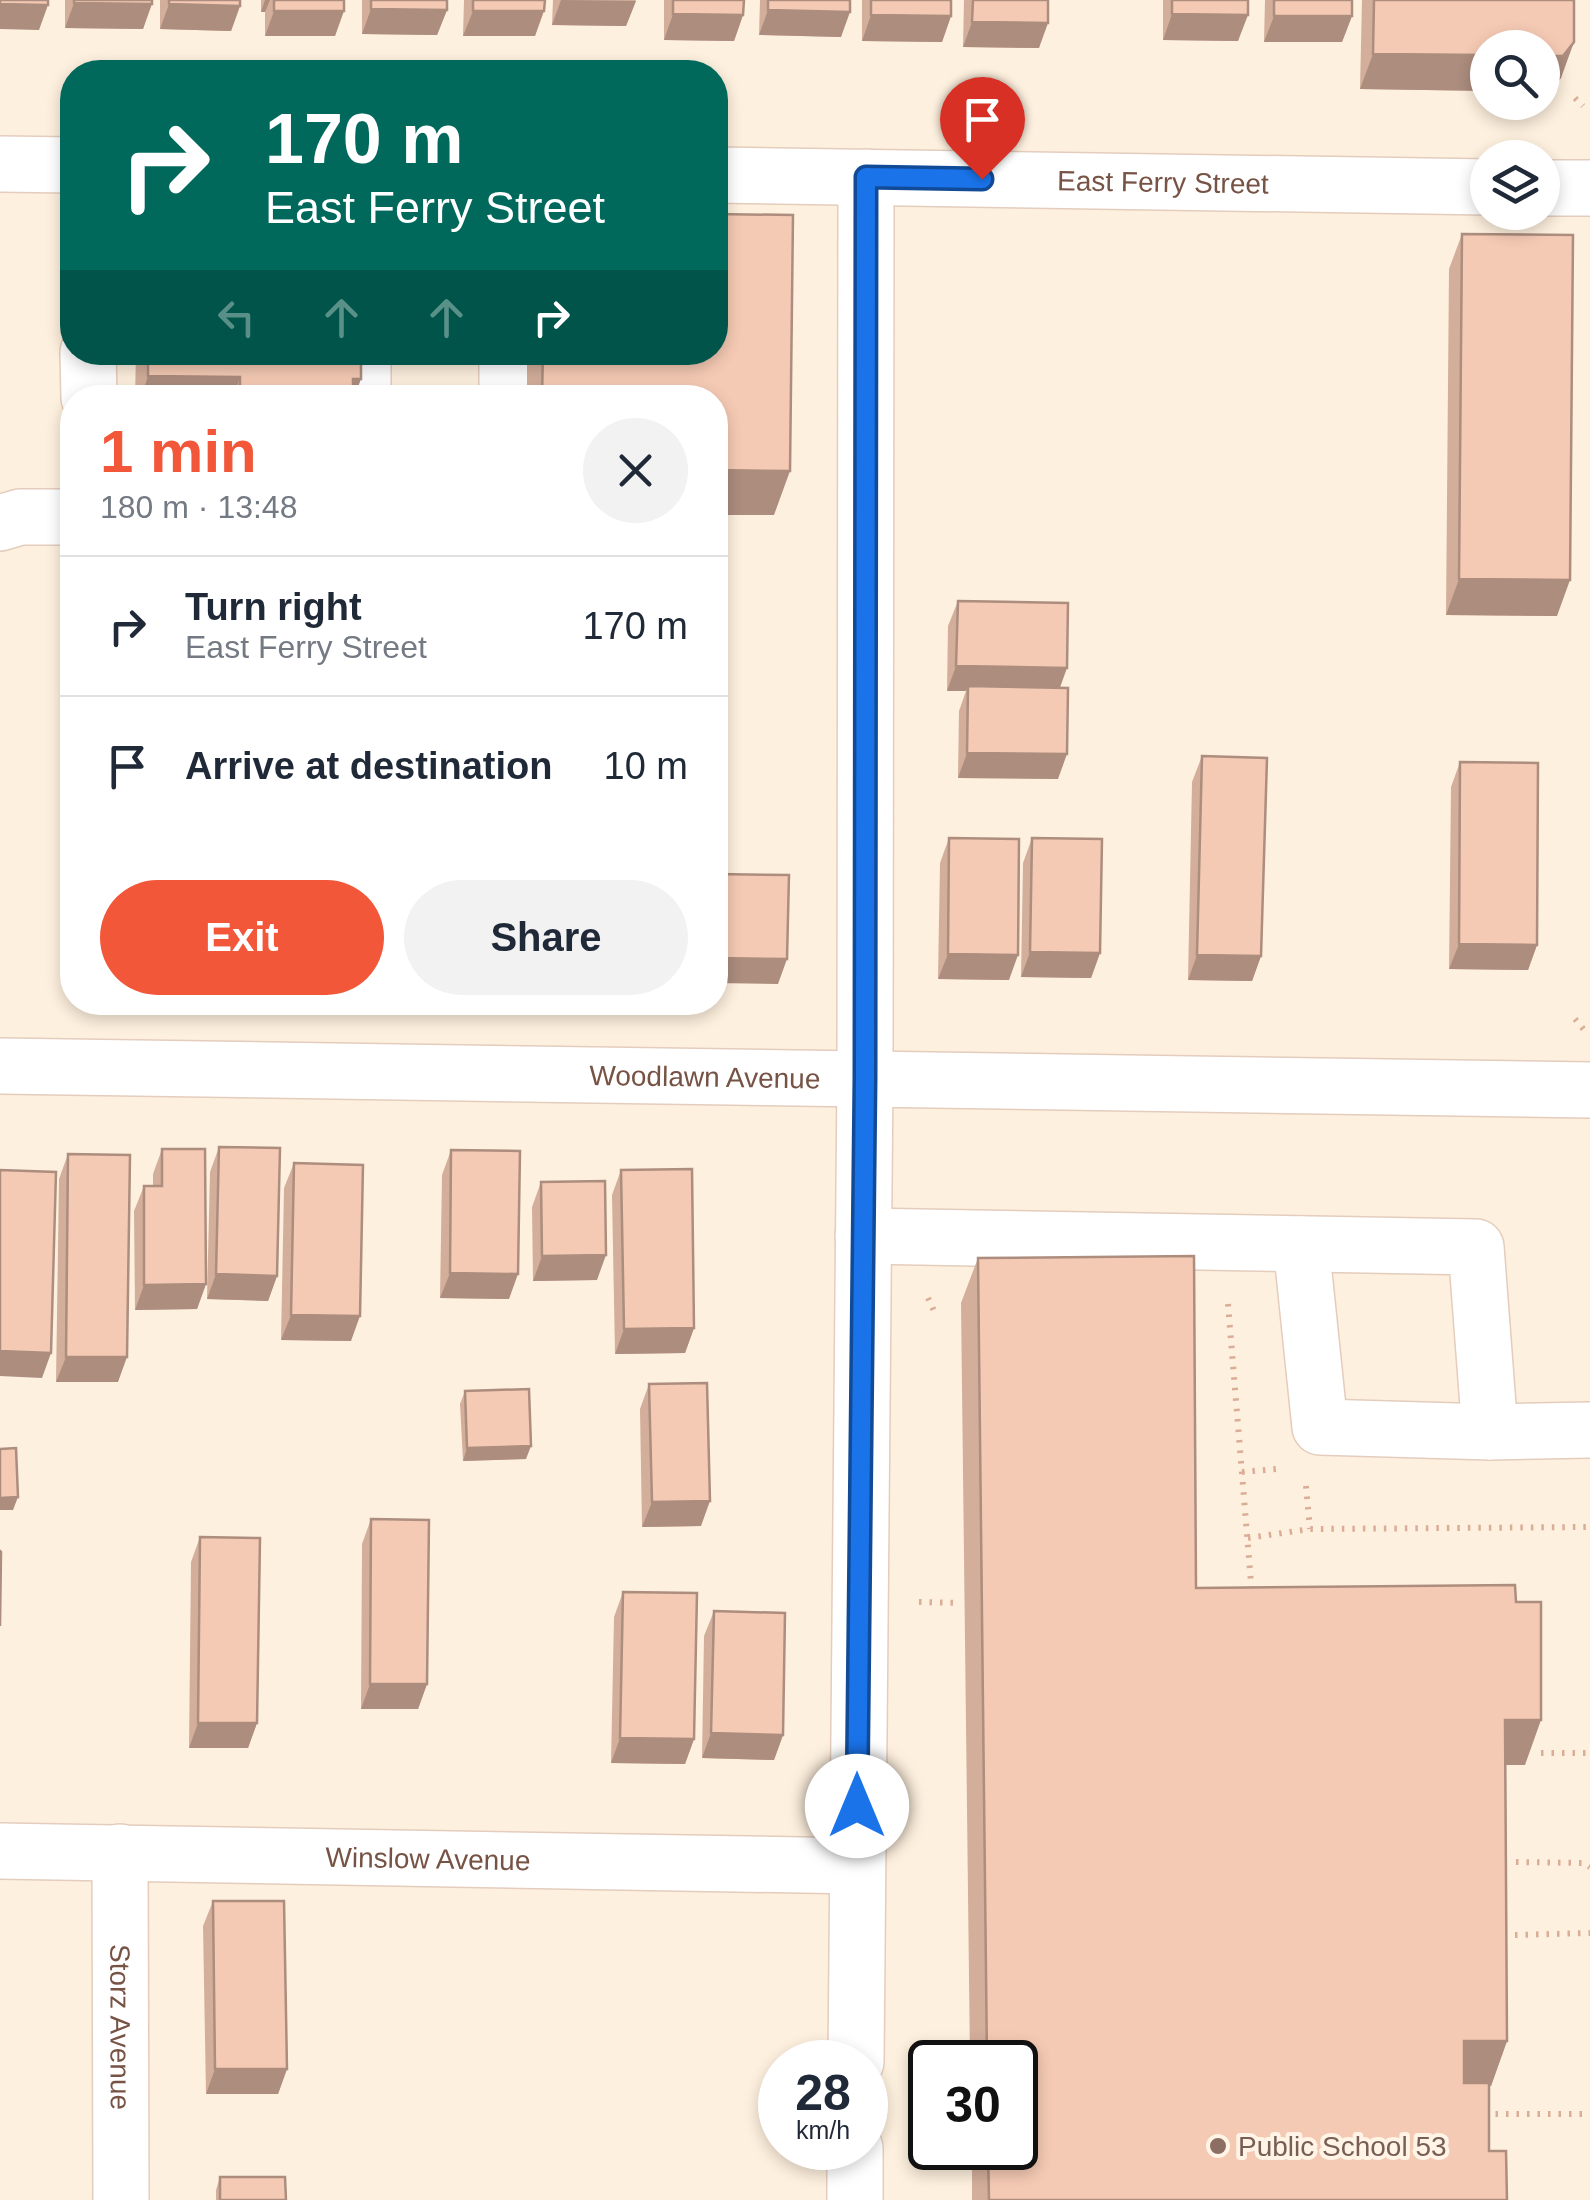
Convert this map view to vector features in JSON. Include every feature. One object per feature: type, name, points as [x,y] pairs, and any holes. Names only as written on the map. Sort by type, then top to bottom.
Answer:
[{"type":"street","points":[[0,164],[60,165]]},
{"type":"street","name":"East Ferry Street","points":[[728,175],[1470,187]]},
{"type":"street","points":[[856,2040],[865,1077],[866,177]]},
{"type":"street","points":[[1560,188],[1590,188]]},
{"type":"street","points":[[0,523],[20,517],[60,517]]},
{"type":"street","name":"Woodlawn Avenue","points":[[0,1066],[1590,1090]]},
{"type":"street","points":[[863,1236],[1476,1247],[1490,1432]]},
{"type":"street","points":[[1301,1244],[1320,1427],[1490,1432],[1590,1430]]},
{"type":"street","name":"Winslow Avenue","points":[[0,1852],[857,1866]]},
{"type":"street","name":"Storz Avenue","points":[[120,1852],[121,2200]]},
{"type":"street","points":[[855,2170],[855,2200]]},
{"type":"path","points":[[1575,98],[1582,106]]},
{"type":"path","points":[[1227,1296],[1253,1598]]},
{"type":"path","points":[[928,1297],[934,1311]]},
{"type":"path","points":[[1306,1483],[1310,1529]]},
{"type":"path","points":[[1248,1538],[1310,1529],[1590,1527]]},
{"type":"path","points":[[902,1602],[958,1603]]},
{"type":"path","points":[[1540,1752],[1590,1752]]},
{"type":"path","points":[[1516,1862],[1584,1863],[1590,1867]]},
{"type":"path","points":[[1515,1935],[1590,1933]]},
{"type":"path","points":[[1478,2114],[1586,2114]]},
{"type":"building","points":[[0,0],[48,0],[48,5],[0,4]]},
{"type":"building","points":[[152,0],[152,4],[74,3]]},
{"type":"building","points":[[169,0],[240,0],[240,6],[169,4]]},
{"type":"building","points":[[274,0],[344,0],[344,11],[274,11]]},
{"type":"building","points":[[371,0],[447,0],[447,10],[371,9]]},
{"type":"building","points":[[473,0],[545,0],[544,11],[473,11]]},
{"type":"building","points":[[673,0],[744,0],[743,15],[673,14]]},
{"type":"building","points":[[768,0],[850,0],[850,12],[768,10]]},
{"type":"building","points":[[871,0],[951,0],[951,16],[871,15]]},
{"type":"building","points":[[973,0],[1048,0],[1048,23],[972,22]]},
{"type":"building","points":[[1172,0],[1248,0],[1248,15],[1172,14]]},
{"type":"building","points":[[1274,0],[1352,0],[1352,16],[1274,16]]},
{"type":"building","points":[[1374,0],[1574,0],[1574,42],[1563,56],[1560,30],[1470,30],[1470,55],[1373,54]]},
{"type":"building","points":[[728,214],[793,215],[790,471],[728,470],[728,385],[542,385],[543,365],[728,365]]},
{"type":"building","points":[[1462,234],[1573,235],[1570,580],[1459,579]]},
{"type":"building","points":[[148,365],[361,365],[361,379],[353,379],[353,385],[240,385],[240,377],[148,376]]},
{"type":"building","points":[[958,601],[1068,603],[1067,668],[956,666]]},
{"type":"building","points":[[968,686],[1068,688],[1067,754],[967,753]]},
{"type":"building","points":[[1202,756],[1267,758],[1261,956],[1197,955]]},
{"type":"building","points":[[1460,762],[1538,763],[1537,945],[1459,944]]},
{"type":"building","points":[[949,838],[1019,839],[1018,955],[948,954]]},
{"type":"building","points":[[1032,838],[1102,839],[1100,953],[1030,952]]},
{"type":"building","points":[[728,874],[789,875],[787,959],[728,958]]},
{"type":"building","points":[[219,1147],[280,1148],[277,1276],[216,1274]]},
{"type":"building","points":[[162,1149],[205,1149],[206,1284],[144,1285],[144,1186],[162,1186]]},
{"type":"building","points":[[451,1150],[520,1151],[518,1274],[450,1273]]},
{"type":"building","points":[[68,1154],[130,1155],[127,1357],[66,1357]]},
{"type":"building","points":[[294,1163],[363,1165],[360,1316],[291,1315]]},
{"type":"building","points":[[692,1169],[694,1328],[624,1329],[621,1170]]},
{"type":"building","points":[[0,1170],[56,1172],[51,1353],[0,1351]]},
{"type":"building","points":[[605,1181],[606,1255],[542,1256],[541,1182]]},
{"type":"building","points":[[1194,1256],[1196,1588],[1515,1585],[1516,1602],[1541,1602],[1541,1720],[1505,1720],[1507,2041],[1464,2041],[1464,2083],[1489,2083],[1489,2151],[1506,2151],[1507,2200],[989,2200],[988,2170],[1038,2170],[1038,2040],[987,2040],[978,1258]]},
{"type":"building","points":[[707,1383],[710,1501],[652,1502],[649,1384]]},
{"type":"building","points":[[529,1389],[531,1446],[467,1448],[465,1391]]},
{"type":"building","points":[[16,1448],[18,1497],[0,1498],[0,1449]]},
{"type":"building","points":[[371,1519],[429,1520],[427,1684],[370,1684]]},
{"type":"building","points":[[200,1537],[260,1538],[257,1723],[198,1723]]},
{"type":"building","points":[[623,1592],[697,1593],[694,1739],[620,1738]]},
{"type":"building","points":[[714,1611],[785,1613],[783,1735],[711,1733]]},
{"type":"building","points":[[213,1901],[284,1901],[287,2069],[215,2069]]},
{"type":"building","points":[[220,2177],[285,2177],[286,2200],[220,2200]]},
{"type":"place","name":"Public School 53","points":[[1218,2146]]},
{"type":"route","points":[[857,1806],[865,1077],[866,177],[982,179]]}]
